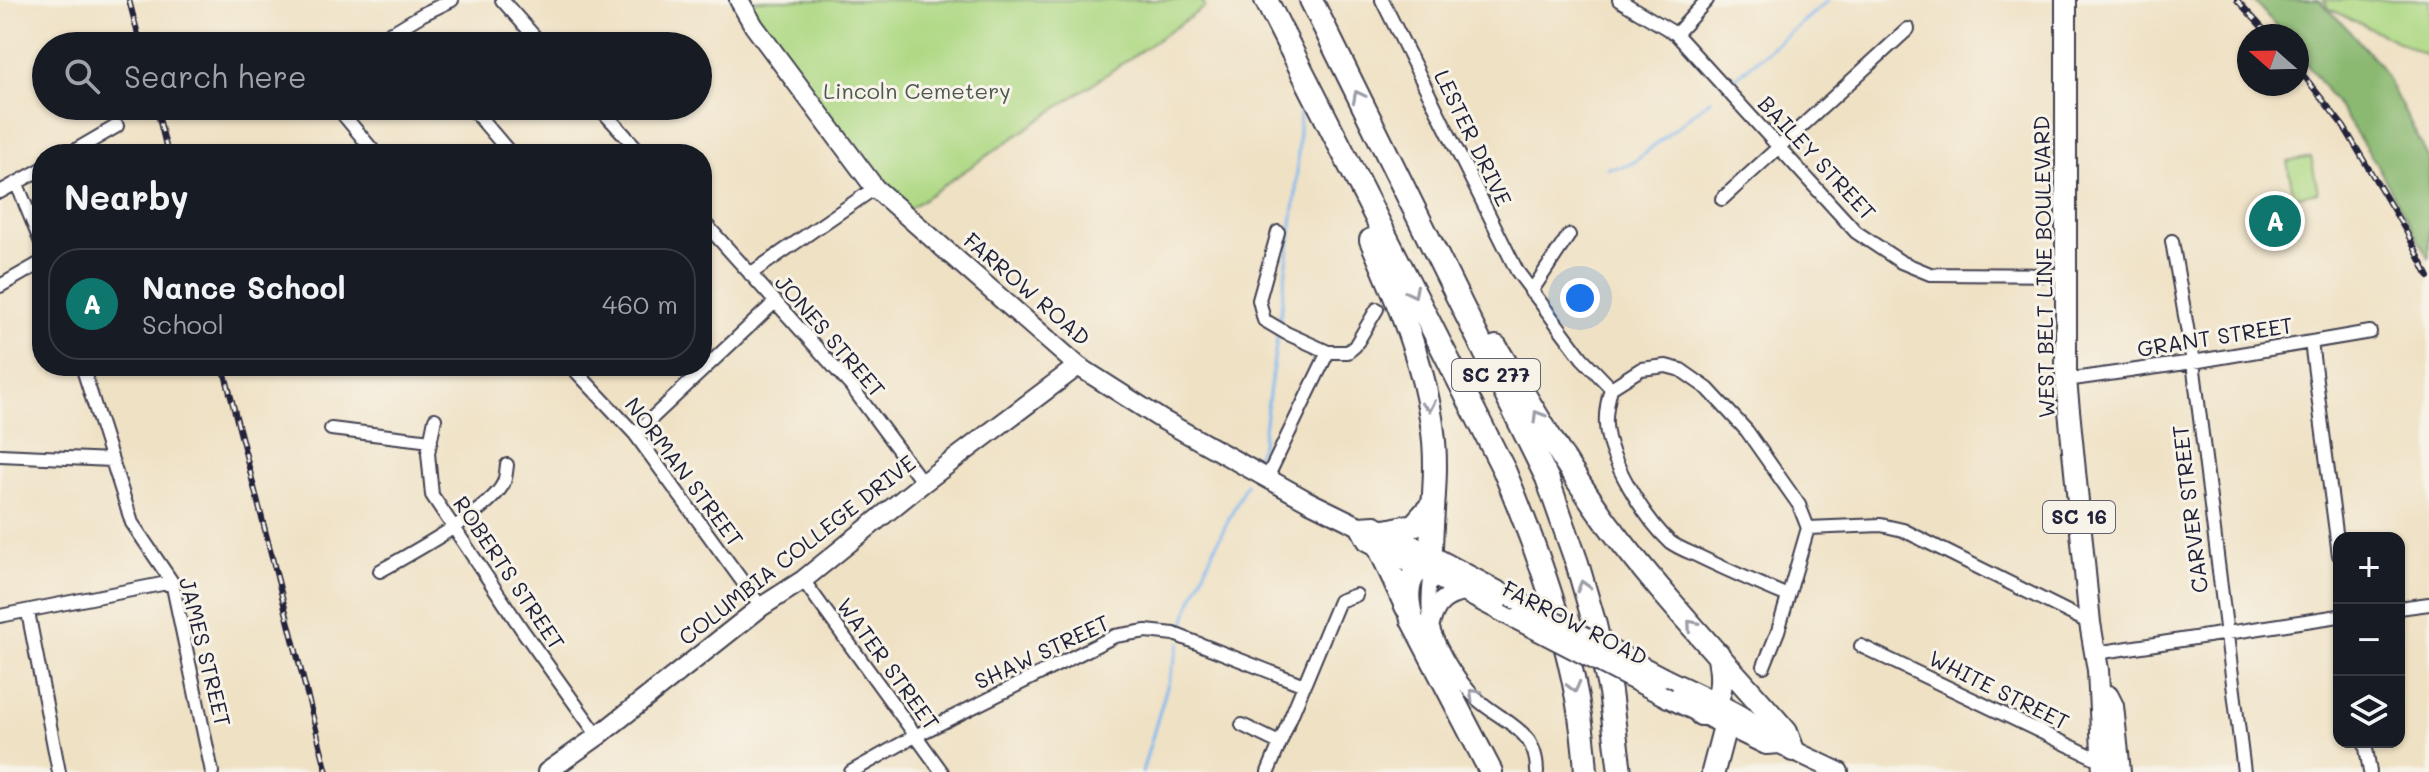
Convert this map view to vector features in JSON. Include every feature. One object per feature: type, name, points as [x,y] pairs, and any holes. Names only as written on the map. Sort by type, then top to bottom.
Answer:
[{"type":"highway","name":"SC 277","points":[[1266,0],[1504,470],[1531,533],[1553,601],[1578,705],[1586,772]]},
{"type":"highway","name":"SC 277","points":[[1311,0],[1547,478],[1595,625],[1610,692],[1620,772]]},
{"type":"highway","points":[[1328,122],[1345,178],[1411,337],[1422,374],[1433,433],[1435,471],[1427,566],[1413,575],[1408,601],[1422,620]]},
{"type":"highway","points":[[1376,131],[1409,180],[1497,348],[1572,472],[1608,524],[1786,732],[1786,747]]},
{"type":"highway","points":[[1432,505],[1414,525],[1383,539],[1491,772]]},
{"type":"highway","points":[[1713,772],[1725,726],[1708,709],[1722,673],[1718,654]]},
{"type":"main road","name":"FARROW ROAD","points":[[739,0],[754,26],[875,188],[1078,366],[1161,419],[1359,526],[1367,541],[1383,539],[1463,592],[1515,619],[1668,698],[1708,709],[1773,735],[1786,747],[1832,771]]},
{"type":"main road","name":"WEST BELT LINE BOULEVARD","points":[[2066,0],[2066,380],[2090,623],[2112,769]]},
{"type":"main road","name":"COLUMBIA COLLEGE DRIVE","points":[[547,772],[598,736],[761,607],[803,580],[923,483],[1078,366]]},
{"type":"main road","name":"FARROW ROAD","points":[[1427,566],[1510,597],[1663,677],[1708,709]]},
{"type":"main road","points":[[1422,620],[1446,597],[1463,592]]},
{"type":"main road","name":"FARROW ROAD","points":[[1725,726],[1766,745],[1786,747]]},
{"type":"street","points":[[391,32],[452,0]]},
{"type":"street","points":[[502,0],[531,32]]},
{"type":"street","name":"LESTER DRIVE","points":[[1382,0],[1517,271],[1582,358],[1611,388]]},
{"type":"street","name":"BAILEY STREET","points":[[1619,0],[1676,34],[1856,232],[1901,262],[1930,274],[2065,275]]},
{"type":"street","points":[[1676,34],[1707,0]]},
{"type":"street","points":[[1722,199],[1908,29]]},
{"type":"street","points":[[348,120],[368,144]]},
{"type":"street","points":[[482,120],[502,144]]},
{"type":"street","points":[[611,120],[633,144]]},
{"type":"street","points":[[86,144],[117,126]]},
{"type":"street","points":[[0,192],[32,175]]},
{"type":"street","points":[[17,184],[32,221]]},
{"type":"street","points":[[750,274],[875,188]]},
{"type":"street","name":"JONES STREET","points":[[712,231],[851,386],[923,483]]},
{"type":"street","points":[[1278,232],[1259,300],[1264,320],[1328,352],[1348,352],[1355,346],[1377,309]]},
{"type":"street","points":[[1531,292],[1569,235]]},
{"type":"street","name":"CARVER STREET","points":[[2172,241],[2193,362],[2244,772]]},
{"type":"street","points":[[0,286],[32,268]]},
{"type":"street","points":[[712,356],[774,303]]},
{"type":"street","name":"GRANT STREET","points":[[2066,380],[2370,332]]},
{"type":"street","points":[[2311,342],[2336,532]]},
{"type":"street","points":[[1267,478],[1328,352]]},
{"type":"street","points":[[1764,666],[1778,631],[1808,528],[1799,505],[1767,457],[1708,389],[1681,370],[1666,366],[1641,369],[1611,388],[1606,426],[1610,445],[1651,520],[1672,544],[1788,596]]},
{"type":"street","name":"JAMES STREET","points":[[85,376],[132,523],[172,582],[212,772]]},
{"type":"street","name":"NORMAN STREET","points":[[580,376],[635,434],[761,607]]},
{"type":"street","points":[[635,434],[690,376]]},
{"type":"street","name":"ROBERTS STREET","points":[[435,419],[428,453],[432,495],[598,736]]},
{"type":"street","points":[[331,429],[431,441]]},
{"type":"street","points":[[0,455],[112,460]]},
{"type":"street","points":[[380,571],[452,528],[482,506],[503,484],[507,465]]},
{"type":"street","points":[[1808,528],[1881,525],[1903,530],[2090,623]]},
{"type":"street","name":"WATER STREET","points":[[803,580],[942,772]]},
{"type":"street","points":[[0,616],[172,582]]},
{"type":"street","points":[[1268,772],[1339,601],[1356,595]]},
{"type":"street","points":[[2405,607],[2429,604]]},
{"type":"street","points":[[28,612],[59,772]]},
{"type":"street","points":[[2097,661],[2225,632],[2333,617]]},
{"type":"street","points":[[1422,620],[1466,686],[1533,744],[1537,772]]},
{"type":"street","name":"SHAW STREET","points":[[851,772],[915,736],[1115,636],[1146,631],[1174,634],[1304,685]]},
{"type":"street","name":"WHITE STREET","points":[[1861,646],[2112,769]]},
{"type":"street","points":[[1242,725],[1279,743]]},
{"type":"street","points":[[2366,748],[2370,772]]},
{"type":"green space","name":"Lincoln Cemetery","points":[[739,0],[1202,0],[1205,7],[903,213]]},
{"type":"green space","points":[[2253,0],[2319,0],[2380,65],[2429,159],[2429,259],[2377,165],[2309,67],[2309,24],[2274,24]]},
{"type":"green space","points":[[2324,0],[2429,0],[2429,57],[2330,9]]},
{"type":"green space","points":[[2311,157],[2318,192],[2294,197],[2287,162]]},
{"type":"waterway","points":[[1734,79],[1829,0]]},
{"type":"waterway","points":[[1607,168],[1634,162],[1711,99]]},
{"type":"waterway","points":[[1279,324],[1296,193],[1300,109]]},
{"type":"waterway","points":[[1257,455],[1262,443],[1278,331]]},
{"type":"waterway","points":[[1182,635],[1190,605],[1212,553],[1246,484]]},
{"type":"waterway","points":[[1142,772],[1180,642]]},
{"type":"railway","points":[[129,0],[137,32]]},
{"type":"railway","points":[[2237,0],[2259,24]]},
{"type":"railway","points":[[2309,82],[2344,127],[2407,233],[2429,277]]},
{"type":"railway","points":[[160,120],[166,144]]},
{"type":"railway","points":[[226,376],[327,772]]},
{"type":"place","name":"Nance School","points":[[2275,221]]}]
